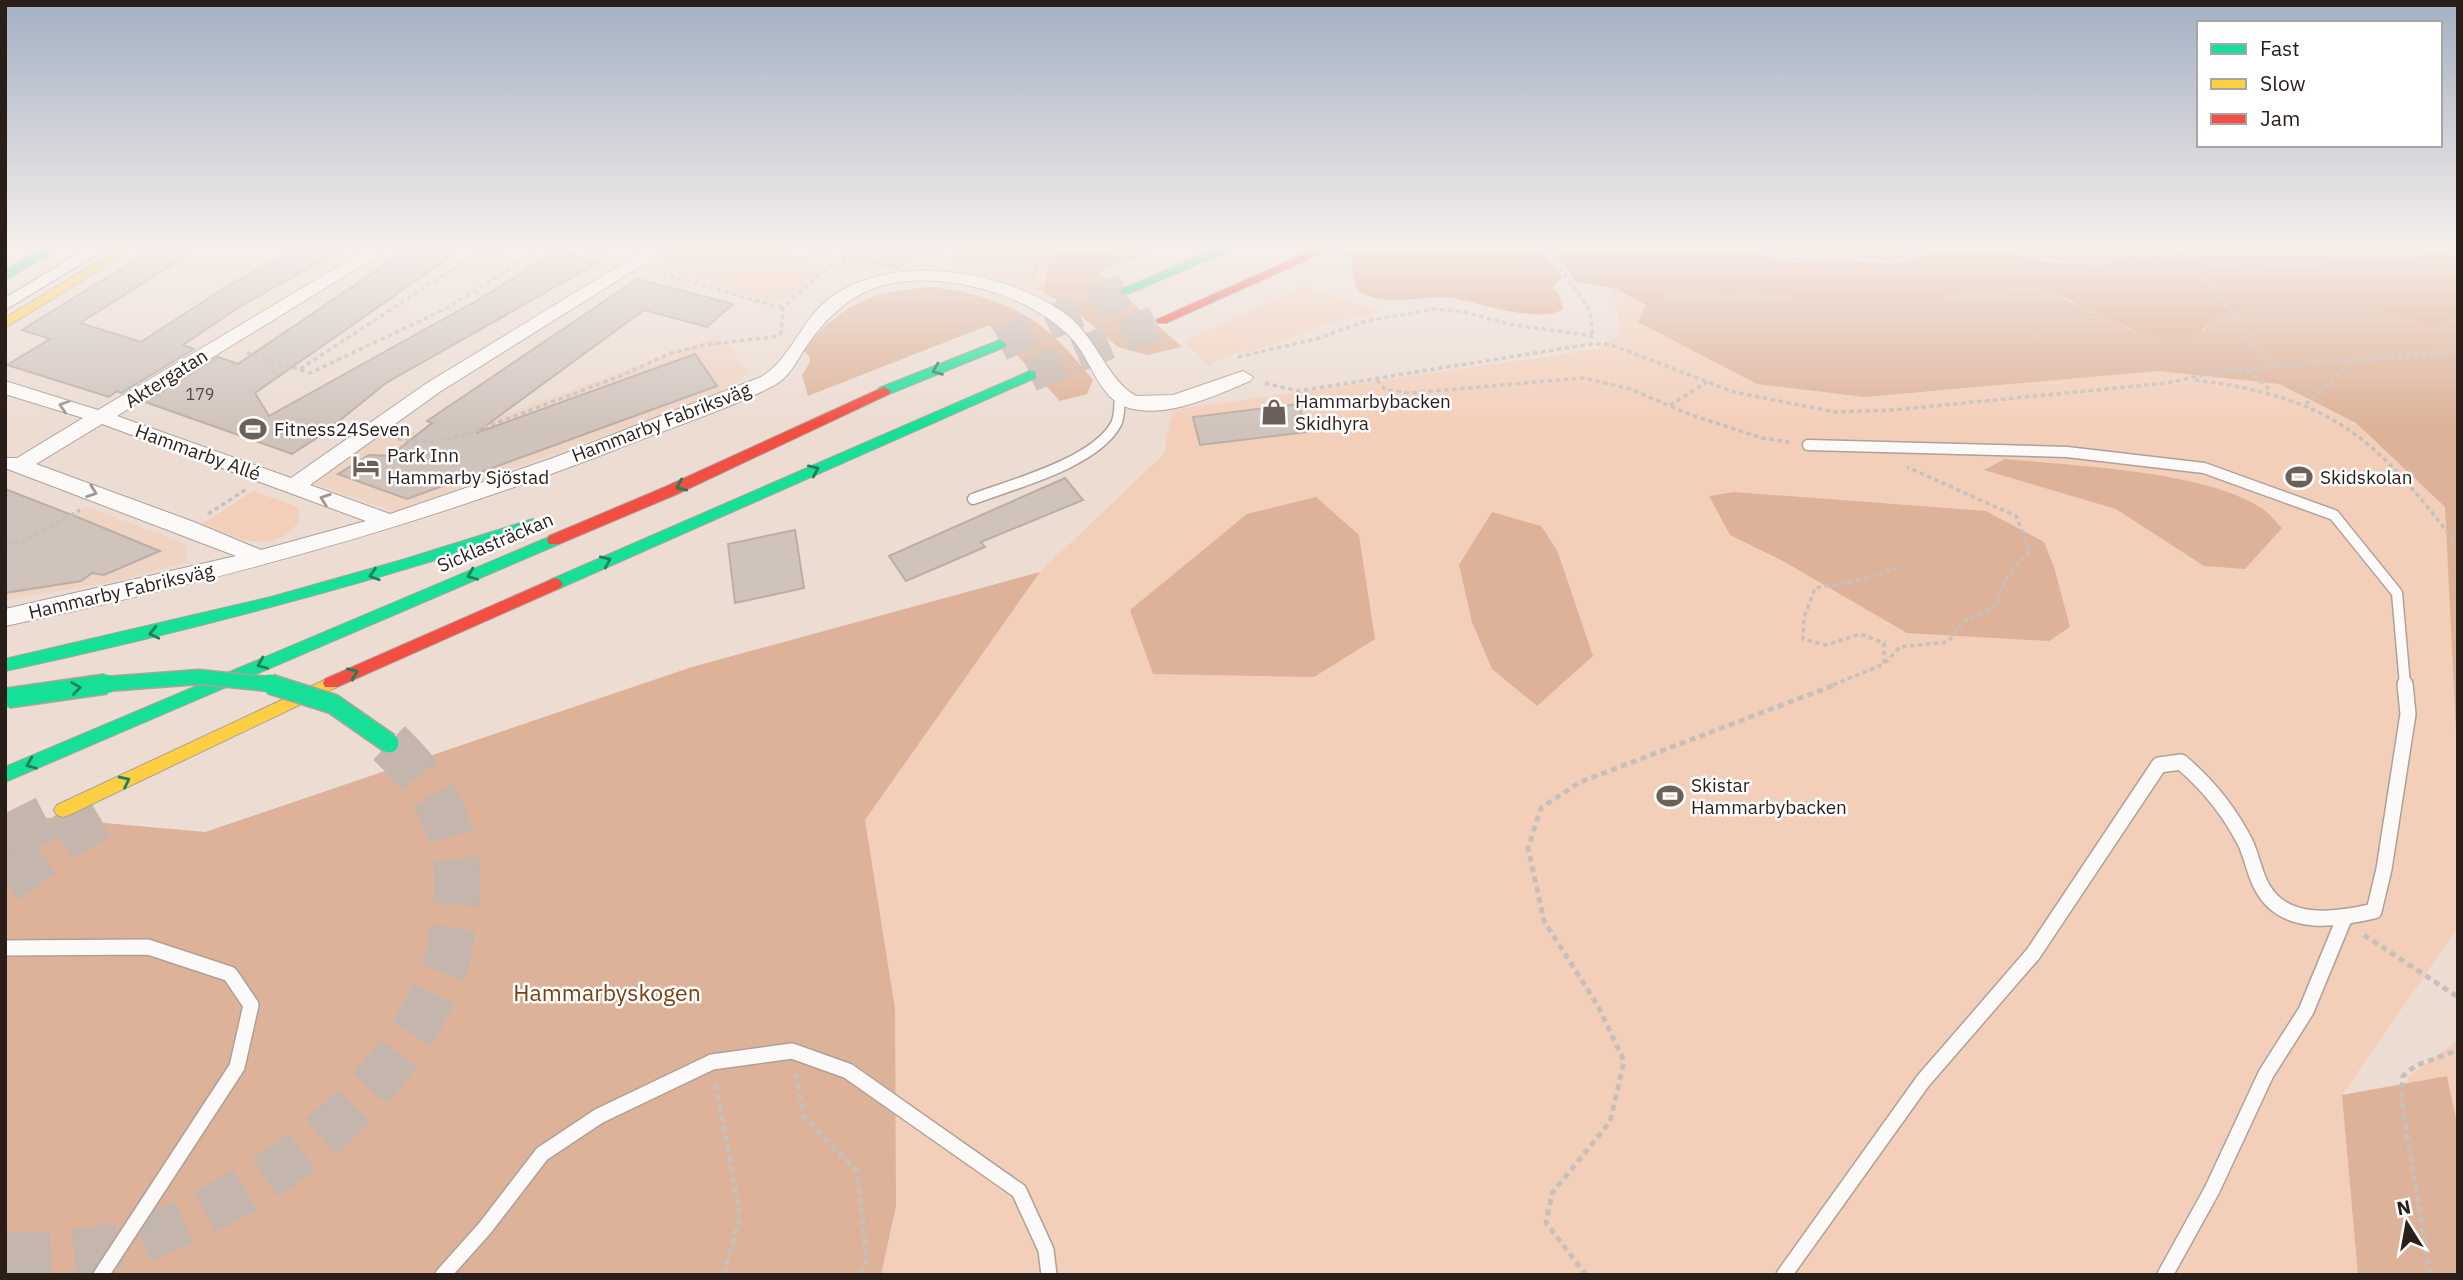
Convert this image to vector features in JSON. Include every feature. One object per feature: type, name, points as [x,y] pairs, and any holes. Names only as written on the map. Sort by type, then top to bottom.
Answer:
[{"type":"main road","points":[[5,324],[33,307]]},
{"type":"main road","points":[[1162,320],[1193,307]]},
{"type":"main road","name":"Sicklasträckan","points":[[5,775],[670,491],[853,404],[1000,344]]},
{"type":"main road","points":[[63,810],[328,684],[1030,375]]},
{"type":"main road","points":[[623,492],[853,404]]},
{"type":"main road","points":[[5,665],[267,606],[350,583],[545,520]]},
{"type":"main road","points":[[159,783],[485,629],[562,580]]},
{"type":"main road","points":[[7,698],[140,680],[192,678],[240,681],[305,693],[350,713],[388,743]]},
{"type":"street","name":"Aktergatan","points":[[12,463],[120,407],[283,307]]},
{"type":"street","points":[[292,487],[434,387],[565,307]]},
{"type":"street","name":"Hammarby Fabriksväg","points":[[5,618],[260,558],[389,521],[450,502],[747,391],[778,374],[821,313],[830,307]]},
{"type":"street","name":"Hammarby Fabriksväg","points":[[1040,307],[1079,335],[1110,377],[1120,397]]},
{"type":"street","points":[[1120,397],[1132,402],[1150,402],[1196,396],[1243,377]]},
{"type":"street","name":"Hammarby Allé","points":[[5,387],[98,417],[389,521]]},
{"type":"street","points":[[12,463],[187,527],[260,558]]},
{"type":"lane","points":[[973,499],[1055,468],[1083,453],[1105,437],[1117,423],[1120,397]]},
{"type":"lane","points":[[1784,1275],[1923,1081],[2033,954],[2159,765],[2181,762],[2199,777],[2245,843],[2265,893],[2284,909],[2308,918],[2344,919],[2374,911],[2384,869],[2408,714],[2397,593],[2334,515],[2204,468],[2067,452],[1808,445]]},
{"type":"lane","points":[[2165,1275],[2212,1190],[2266,1074],[2306,1011],[2344,919]]},
{"type":"lane","points":[[5,948],[148,947],[230,974],[251,1005],[237,1067],[102,1275]]},
{"type":"lane","points":[[443,1275],[485,1228],[542,1154],[599,1115],[712,1062],[792,1051],[848,1070],[1019,1191],[1046,1250],[1049,1275]]},
{"type":"path","points":[[300,369],[338,346],[392,307]]},
{"type":"path","points":[[220,344],[310,373],[408,328],[447,307]]},
{"type":"path","points":[[779,307],[783,308],[783,346]]},
{"type":"path","points":[[1587,307],[1594,345]]},
{"type":"path","points":[[2228,307],[2252,344],[2277,367]]},
{"type":"path","points":[[1236,357],[1316,339],[1366,321],[1436,309],[1464,312],[1514,325],[1593,336]]},
{"type":"path","points":[[363,437],[431,443],[467,434],[671,354],[704,345],[781,336]]},
{"type":"path","points":[[1243,377],[1298,391],[1609,344],[1761,400],[1835,412],[1893,410],[2191,380],[2216,372],[2458,351]]},
{"type":"path","points":[[2306,404],[2354,360]]},
{"type":"path","points":[[2248,369],[2270,391]]},
{"type":"path","points":[[1376,379],[1386,390],[1410,393],[1546,379],[1584,378],[1630,389],[1762,438],[1808,445]]},
{"type":"path","points":[[2191,380],[2270,391],[2306,404],[2361,437],[2406,478],[2458,546]]},
{"type":"path","points":[[1670,406],[1707,382]]},
{"type":"path","points":[[1586,1275],[1546,1223],[1552,1193],[1610,1122],[1624,1061],[1598,1006],[1544,921],[1528,848],[1541,808],[1580,782],[1801,699],[1884,664],[1900,647],[1948,642],[1964,621],[1995,606],[2009,573],[2030,551],[2016,516],[1899,464]]},
{"type":"path","points":[[187,527],[266,477]]},
{"type":"path","points":[[5,544],[22,542],[80,509]]},
{"type":"path","points":[[1884,664],[1884,643],[1860,634],[1826,645],[1803,639],[1804,618],[1815,588],[1860,580],[1899,568]]},
{"type":"path","points":[[2344,919],[2386,952],[2458,997]]},
{"type":"path","points":[[792,1051],[804,1117],[857,1171],[867,1261],[860,1275]]},
{"type":"path","points":[[2430,1275],[2401,1096],[2403,1076],[2415,1066],[2458,1051]]},
{"type":"path","points":[[712,1062],[740,1216],[724,1275]]},
{"type":"shaded area","points":[[1260,307],[1370,307],[1378,309],[1378,313],[1325,324],[1273,345],[1227,356],[1209,366],[1184,341]]},
{"type":"shaded area","points":[[1490,307],[1562,307],[1563,309],[1541,314],[1512,312]]},
{"type":"shaded area","name":"Skistar Hammarbybacken","points":[[1615,307],[2458,307],[2458,515],[2370,415],[2281,373],[2210,363],[1865,397],[2158,371],[2279,384],[2356,423],[2445,507],[2458,773],[2458,927],[2342,1095],[2358,1275],[881,1275],[896,1206],[865,820],[1040,572],[1164,454],[1172,410],[1599,349],[1621,333]]},
{"type":"shaded area","points":[[2083,307],[2264,307],[2213,318],[2197,333],[2177,339],[2155,336]]},
{"type":"shaded area","points":[[2373,307],[2458,307],[2458,318],[2431,324],[2399,318]]},
{"type":"shaded area","points":[[719,336],[749,372],[729,390],[395,512],[305,480],[363,439],[399,428],[438,439]]},
{"type":"shaded area","points":[[253,491],[298,507],[299,518],[295,526],[280,538],[258,542],[235,537],[202,524]]},
{"type":"shaded area","points":[[88,507],[185,544],[188,562],[117,581],[5,600],[5,546],[21,545]]},
{"type":"shaded area","points":[[2458,1040],[2458,1275],[2444,1275],[2407,1078]]},
{"type":"green space","points":[[853,307],[1008,307],[1042,327],[1093,380],[1087,394],[1060,401],[989,325],[808,396],[802,375],[810,362],[809,356],[803,350],[832,320]]},
{"type":"green space","points":[[1067,307],[1137,307],[1182,347],[1147,355],[1118,347]]},
{"type":"green space","points":[[1645,307],[2082,307],[2129,329],[2167,337],[2205,329],[2213,318],[2265,307],[2373,307],[2399,318],[2431,324],[2458,318],[2458,773],[2445,507],[2356,423],[2279,384],[2158,371],[1865,397],[1757,384],[1638,322]]},
{"type":"green space","points":[[2005,459],[2138,472],[2208,486],[2238,496],[2263,509],[2282,528],[2245,569],[2204,566],[2116,509],[1984,470]]},
{"type":"green space","points":[[1734,492],[1986,511],[2044,542],[2054,567],[2070,627],[2049,641],[1907,633],[1783,561],[1730,535],[1709,496]]},
{"type":"green space","points":[[1316,497],[1359,535],[1375,639],[1314,677],[1153,674],[1130,610],[1247,514]]},
{"type":"green space","points":[[1492,512],[1541,526],[1557,550],[1593,656],[1537,706],[1492,669],[1472,622],[1459,565]]},
{"type":"green space","name":"Hammarbyskogen","points":[[1040,572],[865,820],[895,1009],[896,1206],[881,1275],[5,1275],[5,814],[205,832],[692,667]]},
{"type":"green space","points":[[2447,1076],[2458,1129],[2458,1275],[2358,1275],[2342,1095]]},
{"type":"building","points":[[60,307],[106,307],[80,323],[141,342],[195,307],[240,307],[183,345],[194,349],[121,393],[117,391],[109,397],[7,365],[50,339],[22,330]]},
{"type":"building","points":[[323,307],[378,307],[255,393],[269,416],[466,307],[520,307],[386,383],[323,434],[292,454],[145,402],[218,357],[238,364]]},
{"type":"building","points":[[596,307],[730,307],[707,327],[644,310],[476,433],[695,354],[717,386],[407,499],[338,474],[369,455],[390,456],[432,423],[427,421]]},
{"type":"building","points":[[1298,404],[1308,432],[1200,445],[1193,417]]},
{"type":"building","points":[[1065,478],[1083,500],[981,542],[985,547],[906,581],[889,556]]},
{"type":"building","points":[[5,489],[160,551],[104,575],[92,573],[81,581],[5,593]]},
{"type":"building","points":[[795,530],[804,588],[735,603],[728,544]]},
{"type":"tunnel","points":[[1000,344],[1087,307]]},
{"type":"tunnel","points":[[1030,375],[1162,320]]},
{"type":"tunnel","points":[[5,1255],[101,1249],[156,1234],[202,1213],[247,1189],[290,1161],[330,1129],[366,1093],[398,1054],[425,1011],[448,959],[457,895],[457,870],[447,824],[437,803],[424,782],[389,743]]},
{"type":"tunnel","points":[[5,839],[63,810]]},
{"type":"tunnel","points":[[5,882],[61,839],[104,813]]},
{"type":"traffic: fast","points":[[884,391],[1000,344]]},
{"type":"traffic: fast","points":[[555,584],[1030,375]]},
{"type":"traffic: fast","points":[[5,665],[139,636],[271,602],[403,565],[533,524]]},
{"type":"traffic: fast","points":[[5,775],[554,540]]},
{"type":"traffic: fast","points":[[8,698],[160,678],[238,679],[275,685],[323,699],[389,743]]},
{"type":"traffic: slow","points":[[5,324],[33,307]]},
{"type":"traffic: slow","points":[[63,810],[331,683]]},
{"type":"traffic: jam","points":[[1162,320],[1193,307]]},
{"type":"traffic: jam","points":[[554,540],[670,491],[884,391]]},
{"type":"traffic: jam","points":[[331,683],[555,584]]},
{"type":"place","name":"Hammarbybacken Skidhyra","points":[[1274,412]]},
{"type":"place","name":"Fitness24Seven","points":[[253,429]]},
{"type":"place","name":"Park Inn Hammarby Sjöstad","points":[[366,466]]},
{"type":"place","name":"Skidskolan","points":[[2299,477]]},
{"type":"place","name":"Skistar Hammarbybacken","points":[[1670,796]]}]
